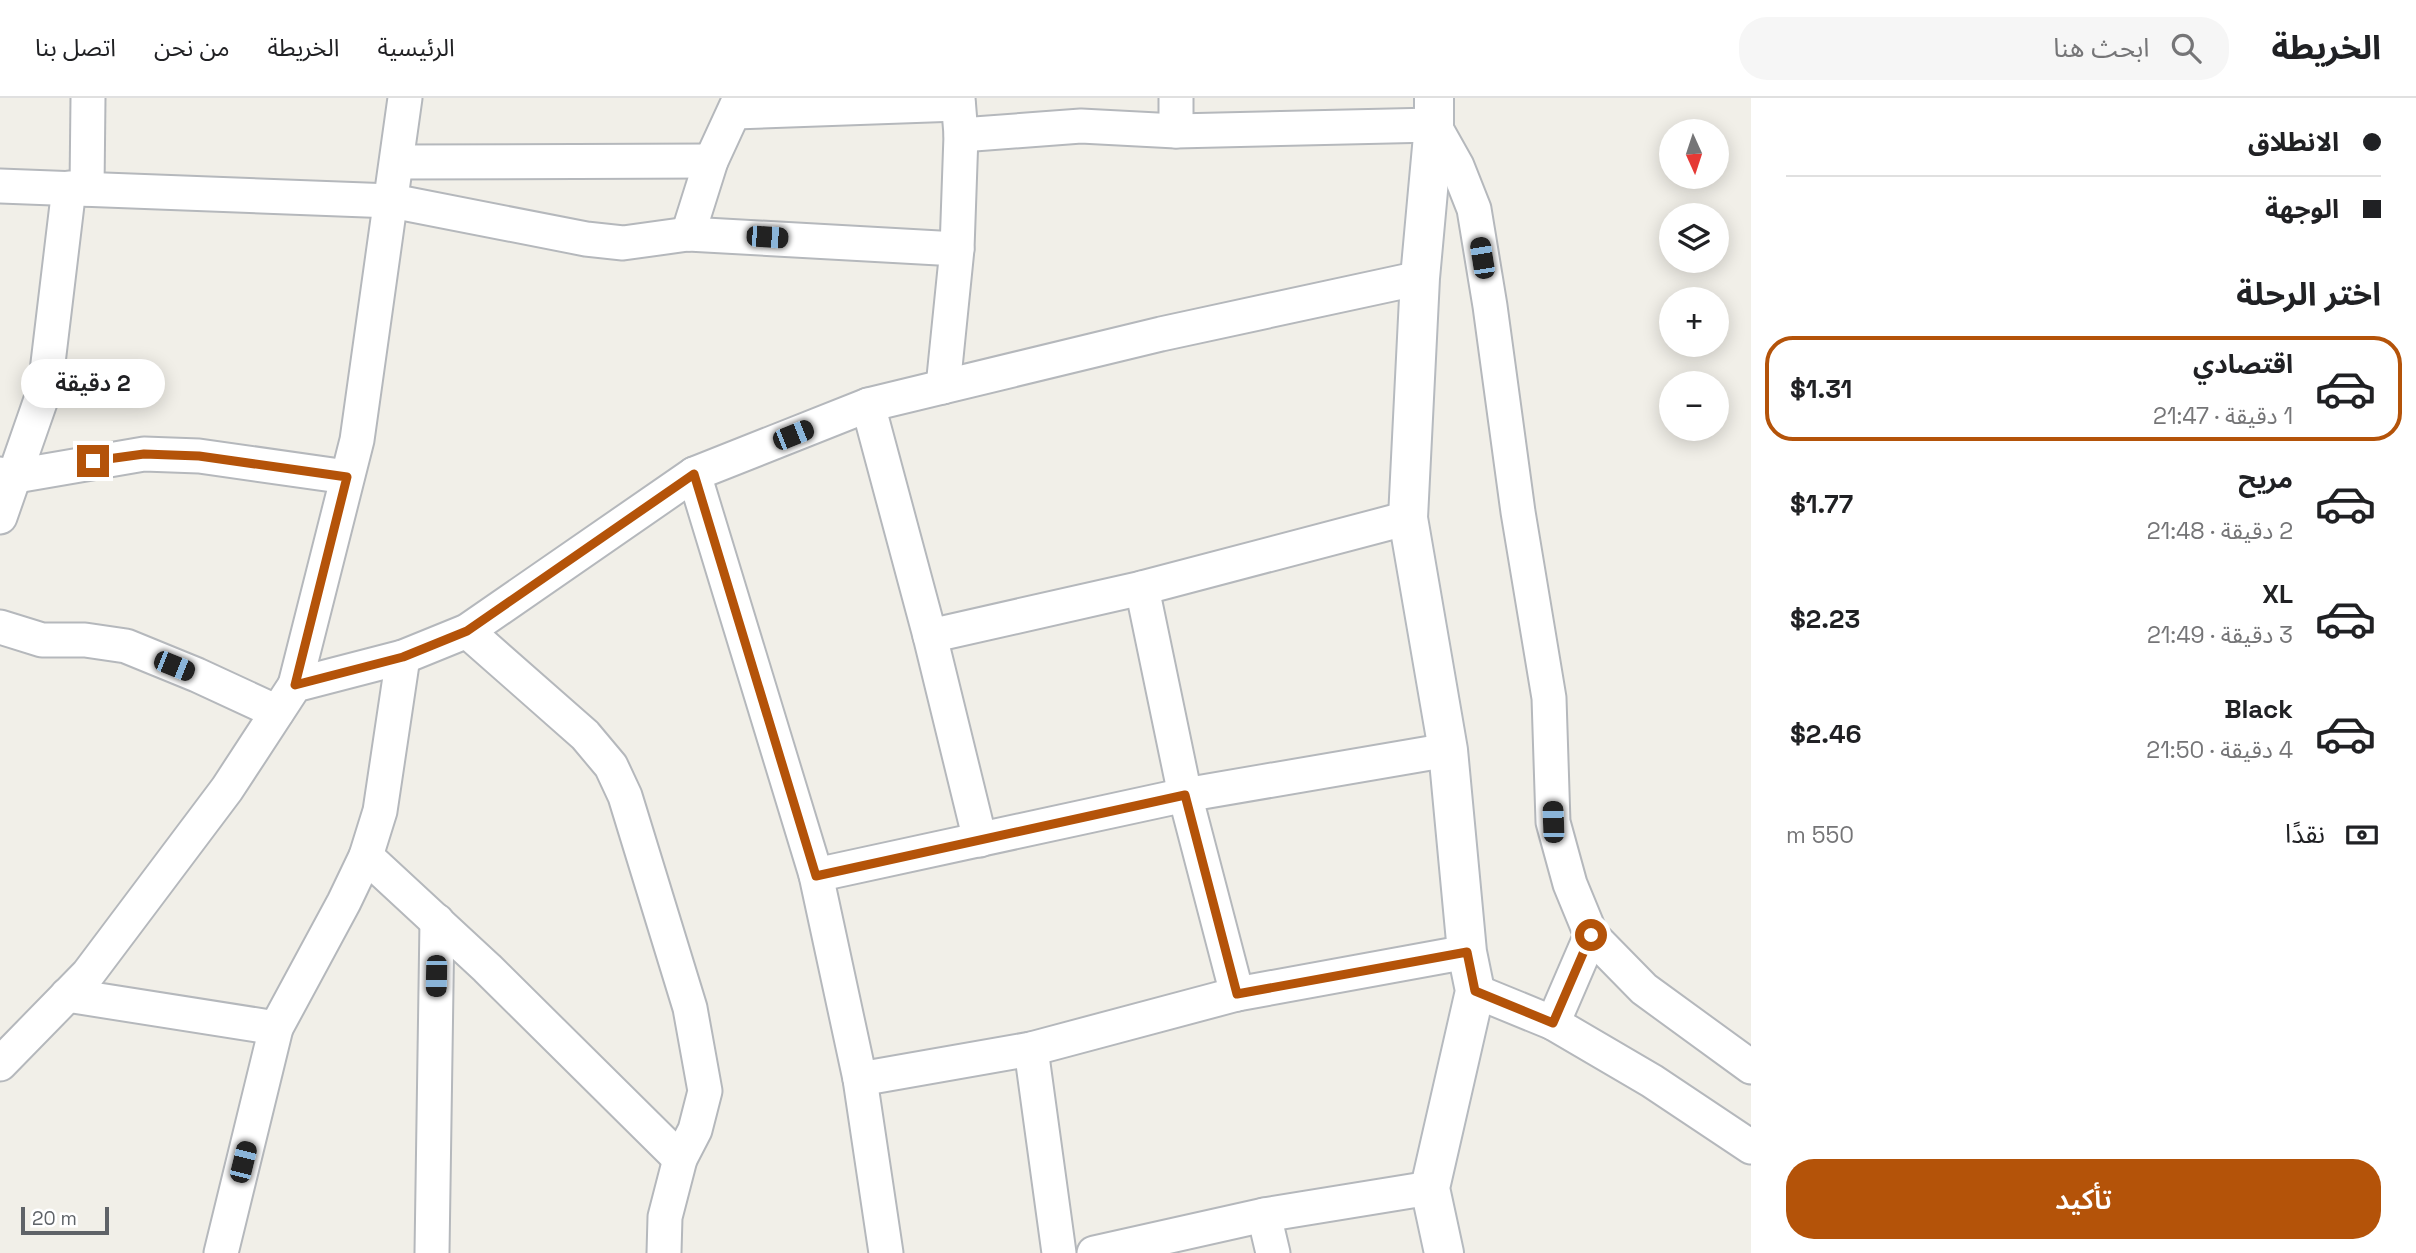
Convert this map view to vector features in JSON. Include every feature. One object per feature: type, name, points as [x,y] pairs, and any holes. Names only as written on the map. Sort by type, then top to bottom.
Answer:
[{"type":"street","points":[[0,517],[8,475],[45,388],[78,188],[88,98]]},
{"type":"street","points":[[0,1063],[88,974],[227,789],[286,699],[357,440],[405,98]]},
{"type":"street","points":[[1176,98],[1176,131]]},
{"type":"street","points":[[688,233],[711,161],[738,105],[959,112],[1082,112],[1176,131],[1434,112]]},
{"type":"street","points":[[943,387],[957,249],[959,112]]},
{"type":"street","points":[[1434,112],[1420,278],[1408,518],[1448,750],[1467,952],[1475,991],[1430,1188],[1444,1253]]},
{"type":"street","points":[[1434,112],[1474,209],[1518,512],[1549,698],[1553,822],[1570,884],[1591,935],[1644,989],[1751,1067]]},
{"type":"street","points":[[397,162],[711,161]]},
{"type":"street","points":[[0,186],[392,201],[586,239],[623,243],[688,233],[957,249]]},
{"type":"street","points":[[0,627],[42,640],[85,639],[126,646],[197,675],[286,699],[467,631],[694,474],[868,405],[1161,334],[1420,278]]},
{"type":"street","points":[[868,405],[930,636],[980,840]]},
{"type":"street","points":[[8,475],[144,454],[199,456],[347,477]]},
{"type":"street","points":[[694,474],[816,876],[860,1079],[886,1253]]},
{"type":"street","points":[[930,636],[1142,589],[1408,518]]},
{"type":"street","points":[[1142,589],[1185,795],[1237,994]]},
{"type":"street","points":[[467,631],[585,735],[611,766],[625,796],[690,1008],[705,1091],[695,1130],[680,1159],[665,1217],[664,1253]]},
{"type":"street","points":[[221,1253],[276,1028],[344,902],[366,856],[380,811],[403,657]]},
{"type":"street","points":[[816,876],[1185,795],[1448,750]]},
{"type":"street","points":[[366,856],[487,968],[680,1159]]},
{"type":"street","points":[[432,1253],[437,921]]},
{"type":"street","points":[[1553,1023],[1591,935]]},
{"type":"street","points":[[860,1079],[1031,1049],[1237,994],[1467,952]]},
{"type":"street","points":[[1475,991],[1553,1023],[1652,1081],[1751,1147]]},
{"type":"street","points":[[67,995],[276,1028]]},
{"type":"street","points":[[1031,1049],[1059,1253]]},
{"type":"street","points":[[1094,1253],[1264,1215],[1430,1188]]},
{"type":"street","points":[[1264,1215],[1273,1253]]},
{"type":"route","points":[[93,461],[144,454],[199,456],[347,477],[295,685],[403,657],[467,631],[694,474],[816,876],[1185,795],[1237,994],[1467,952],[1475,991],[1553,1023],[1591,935]]}]
